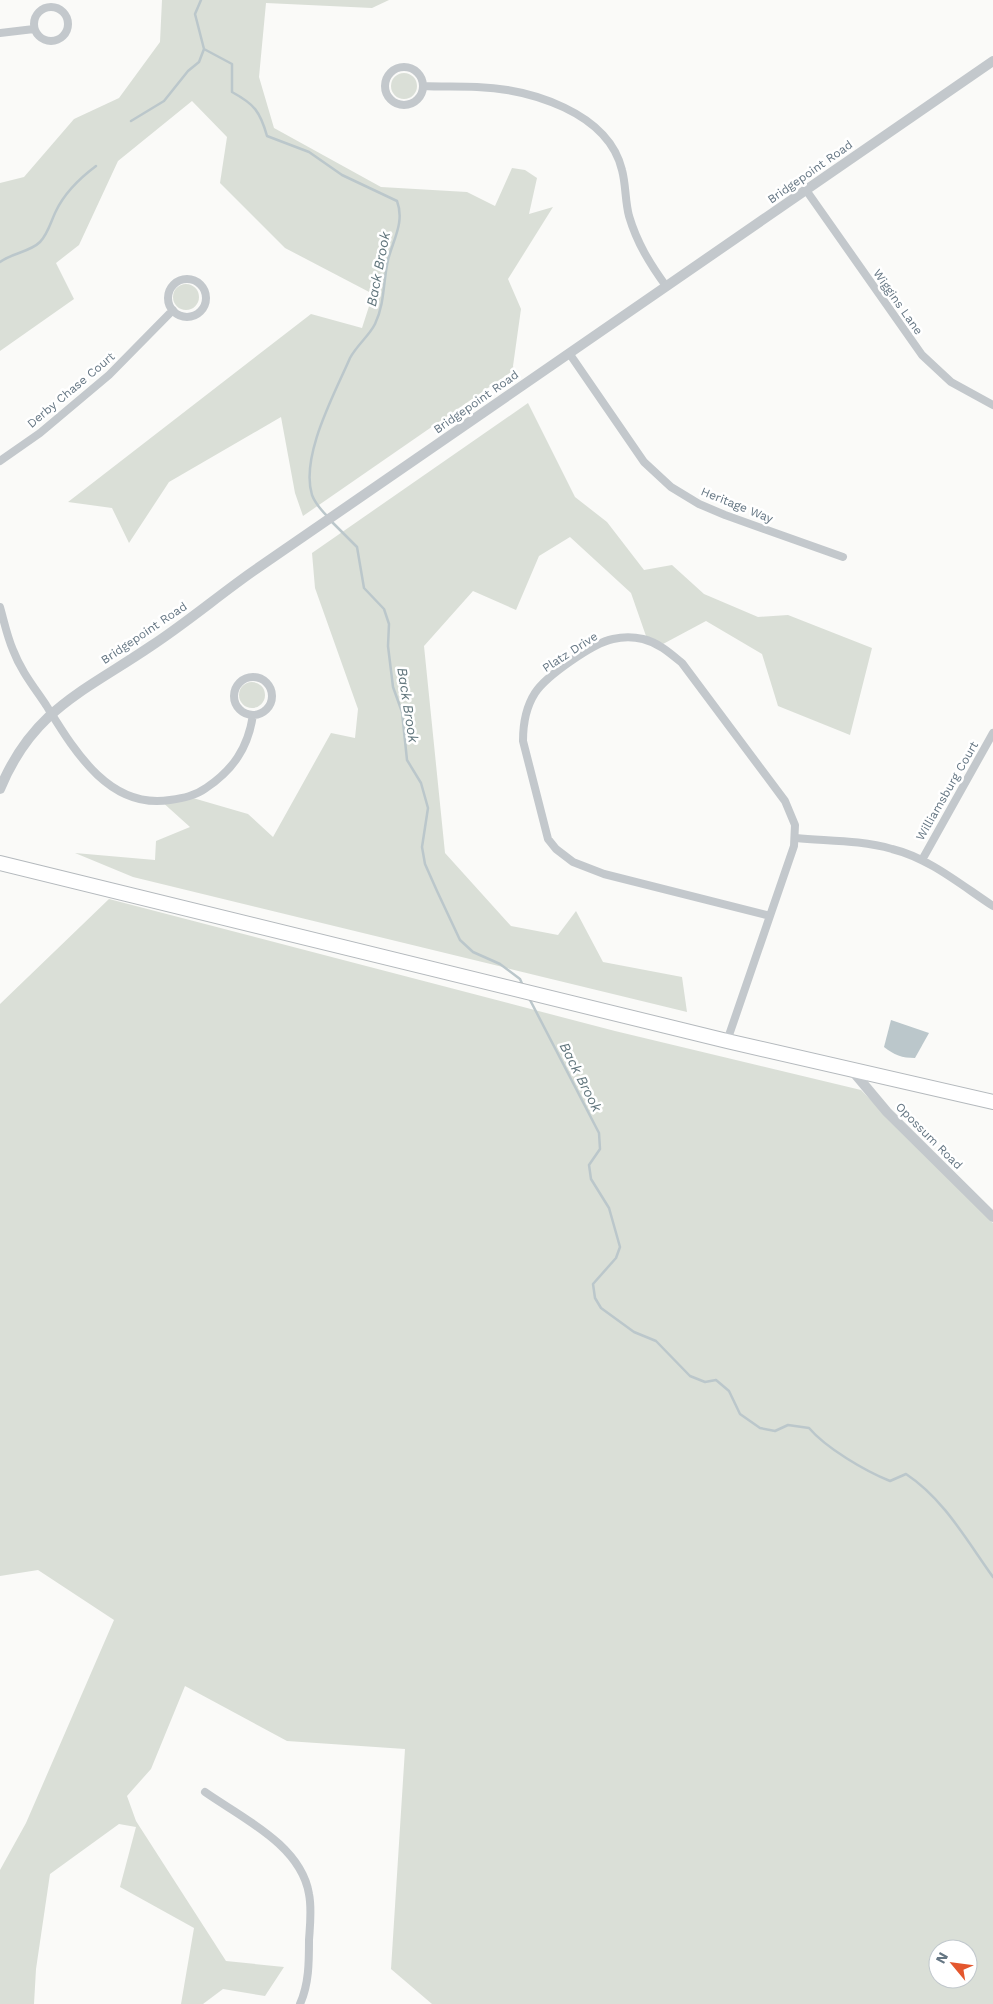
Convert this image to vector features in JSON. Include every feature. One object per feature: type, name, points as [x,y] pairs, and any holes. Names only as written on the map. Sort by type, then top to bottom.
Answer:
[{"type":"highway","points":[[0,863],[727,1041],[993,1102]]},
{"type":"street","points":[[46,7],[57,7],[62,10],[68,20],[63,36],[52,41],[41,38],[34,29],[34,18],[41,9],[46,7]]},
{"type":"street","points":[[0,33],[34,29]]},
{"type":"street","name":"Bridgepoint Road","points":[[0,789],[21,748],[51,713],[80,690],[151,646],[339,512],[993,61]]},
{"type":"street","points":[[403,67],[415,70],[420,74],[423,86],[422,92],[414,102],[402,105],[396,103],[387,94],[386,82],[392,72],[403,67]]},
{"type":"street","points":[[423,86],[477,87],[508,91],[538,98],[589,120],[610,142],[618,158],[629,215],[639,245],[666,286]]},
{"type":"street","name":"Wiggins Lane","points":[[806,190],[922,355],[951,382],[993,405]]},
{"type":"street","points":[[189,279],[200,284],[206,295],[204,307],[200,311],[189,316],[177,314],[173,310],[168,298],[172,286],[177,282],[189,279]]},
{"type":"street","name":"Derby Chase Court","points":[[0,461],[40,433],[109,375],[173,310]]},
{"type":"street","name":"Heritage Way","points":[[569,353],[644,462],[671,487],[717,511],[843,557]]},
{"type":"street","points":[[0,607],[3,635],[19,665],[93,772],[122,793],[155,802],[186,798],[202,791],[221,778],[234,765],[250,733],[253,715]]},
{"type":"street","name":"Platz Drive","points":[[727,1041],[770,916],[796,838],[793,816],[785,800],[682,663],[655,643],[635,638],[612,639],[599,644],[544,683],[530,702],[523,729],[523,741],[545,830],[556,849],[586,868],[770,916]]},
{"type":"street","points":[[253,677],[265,681],[272,692],[269,705],[265,710],[253,715],[247,714],[237,707],[234,696],[235,690],[242,680],[253,677]]},
{"type":"street","name":"Williamsburg Court","points":[[922,860],[993,734]]},
{"type":"street","points":[[796,838],[862,843],[892,849],[922,860],[993,906]]},
{"type":"street","name":"Opossum Road","points":[[852,1069],[887,1112],[993,1217]]},
{"type":"street","points":[[205,1792],[280,1845],[296,1862],[302,1873],[309,1892],[310,1906],[306,1985],[300,2004]]},
{"type":"shaded area","points":[[162,0],[389,0],[372,8],[266,3],[259,77],[274,128],[381,187],[467,192],[495,206],[512,168],[525,170],[537,178],[529,214],[553,207],[508,279],[521,309],[514,370],[303,516],[295,493],[281,417],[169,482],[129,543],[112,508],[68,502],[311,314],[362,328],[373,294],[285,248],[220,183],[227,137],[192,101],[118,161],[79,245],[56,263],[74,299],[0,351],[0,183],[24,177],[74,119],[119,98],[160,42]]},
{"type":"shaded area","points":[[404,73],[413,77],[417,86],[413,95],[404,99],[395,95],[391,86],[395,77]]},
{"type":"shaded area","points":[[186,284],[195,288],[199,297],[195,306],[186,310],[177,306],[173,297],[177,288]]},
{"type":"shaded area","points":[[528,403],[575,497],[607,522],[644,570],[672,565],[704,594],[758,617],[788,615],[872,648],[850,735],[778,706],[762,654],[706,621],[663,644],[646,636],[631,593],[570,537],[539,556],[516,610],[473,591],[424,646],[445,853],[511,926],[558,935],[576,911],[603,962],[682,977],[687,1012],[133,877],[75,853],[155,860],[156,841],[190,827],[160,800],[186,796],[248,814],[273,837],[331,733],[355,738],[358,709],[315,588],[312,553]]},
{"type":"shaded area","points":[[252,682],[261,686],[265,695],[261,704],[252,708],[243,704],[239,695],[243,686]]},
{"type":"shaded area","points":[[109,899],[615,1031],[861,1090],[993,1223],[993,2004],[432,2004],[391,1969],[405,1749],[287,1741],[185,1686],[151,1769],[127,1796],[136,1821],[226,1961],[284,1967],[265,1996],[223,1989],[203,2004],[181,2004],[194,1928],[120,1887],[136,1827],[119,1824],[50,1874],[36,1969],[34,2004],[0,2004],[0,1870],[26,1823],[114,1620],[38,1570],[0,1576],[0,1004]]},
{"type":"shaded area","points":[[891,1020],[929,1033],[915,1058],[898,1056],[884,1047]]},
{"type":"waterway","name":"Back Brook","points":[[201,0],[195,14],[204,49],[232,64],[232,92],[246,100],[259,114],[267,136],[309,152],[342,175],[397,201],[399,209],[399,224],[386,268],[378,316],[375,324],[350,358],[328,406],[315,444],[311,462],[310,479],[312,495],[328,517]]},
{"type":"waterway","points":[[131,121],[164,101],[188,71],[199,62],[204,49]]},
{"type":"waterway","points":[[0,262],[40,242],[68,192],[96,166]]},
{"type":"waterway","name":"Back Brook","points":[[331,521],[357,547],[364,588],[384,609],[389,624],[388,646],[393,687],[402,712],[407,760],[421,783],[428,808],[422,847],[425,864],[460,940],[473,952],[500,964],[520,979],[523,986]]},
{"type":"waterway","name":"Back Brook","points":[[529,998],[599,1133],[600,1149],[589,1165],[591,1179],[609,1208],[620,1247],[616,1258],[593,1284],[595,1298],[601,1308],[634,1332],[656,1341],[690,1376],[705,1382],[716,1380],[729,1391],[740,1414],[760,1428],[775,1431],[788,1425],[809,1428],[816,1436],[836,1451],[880,1477],[890,1481],[906,1474],[920,1484],[954,1521],[993,1577]]}]
